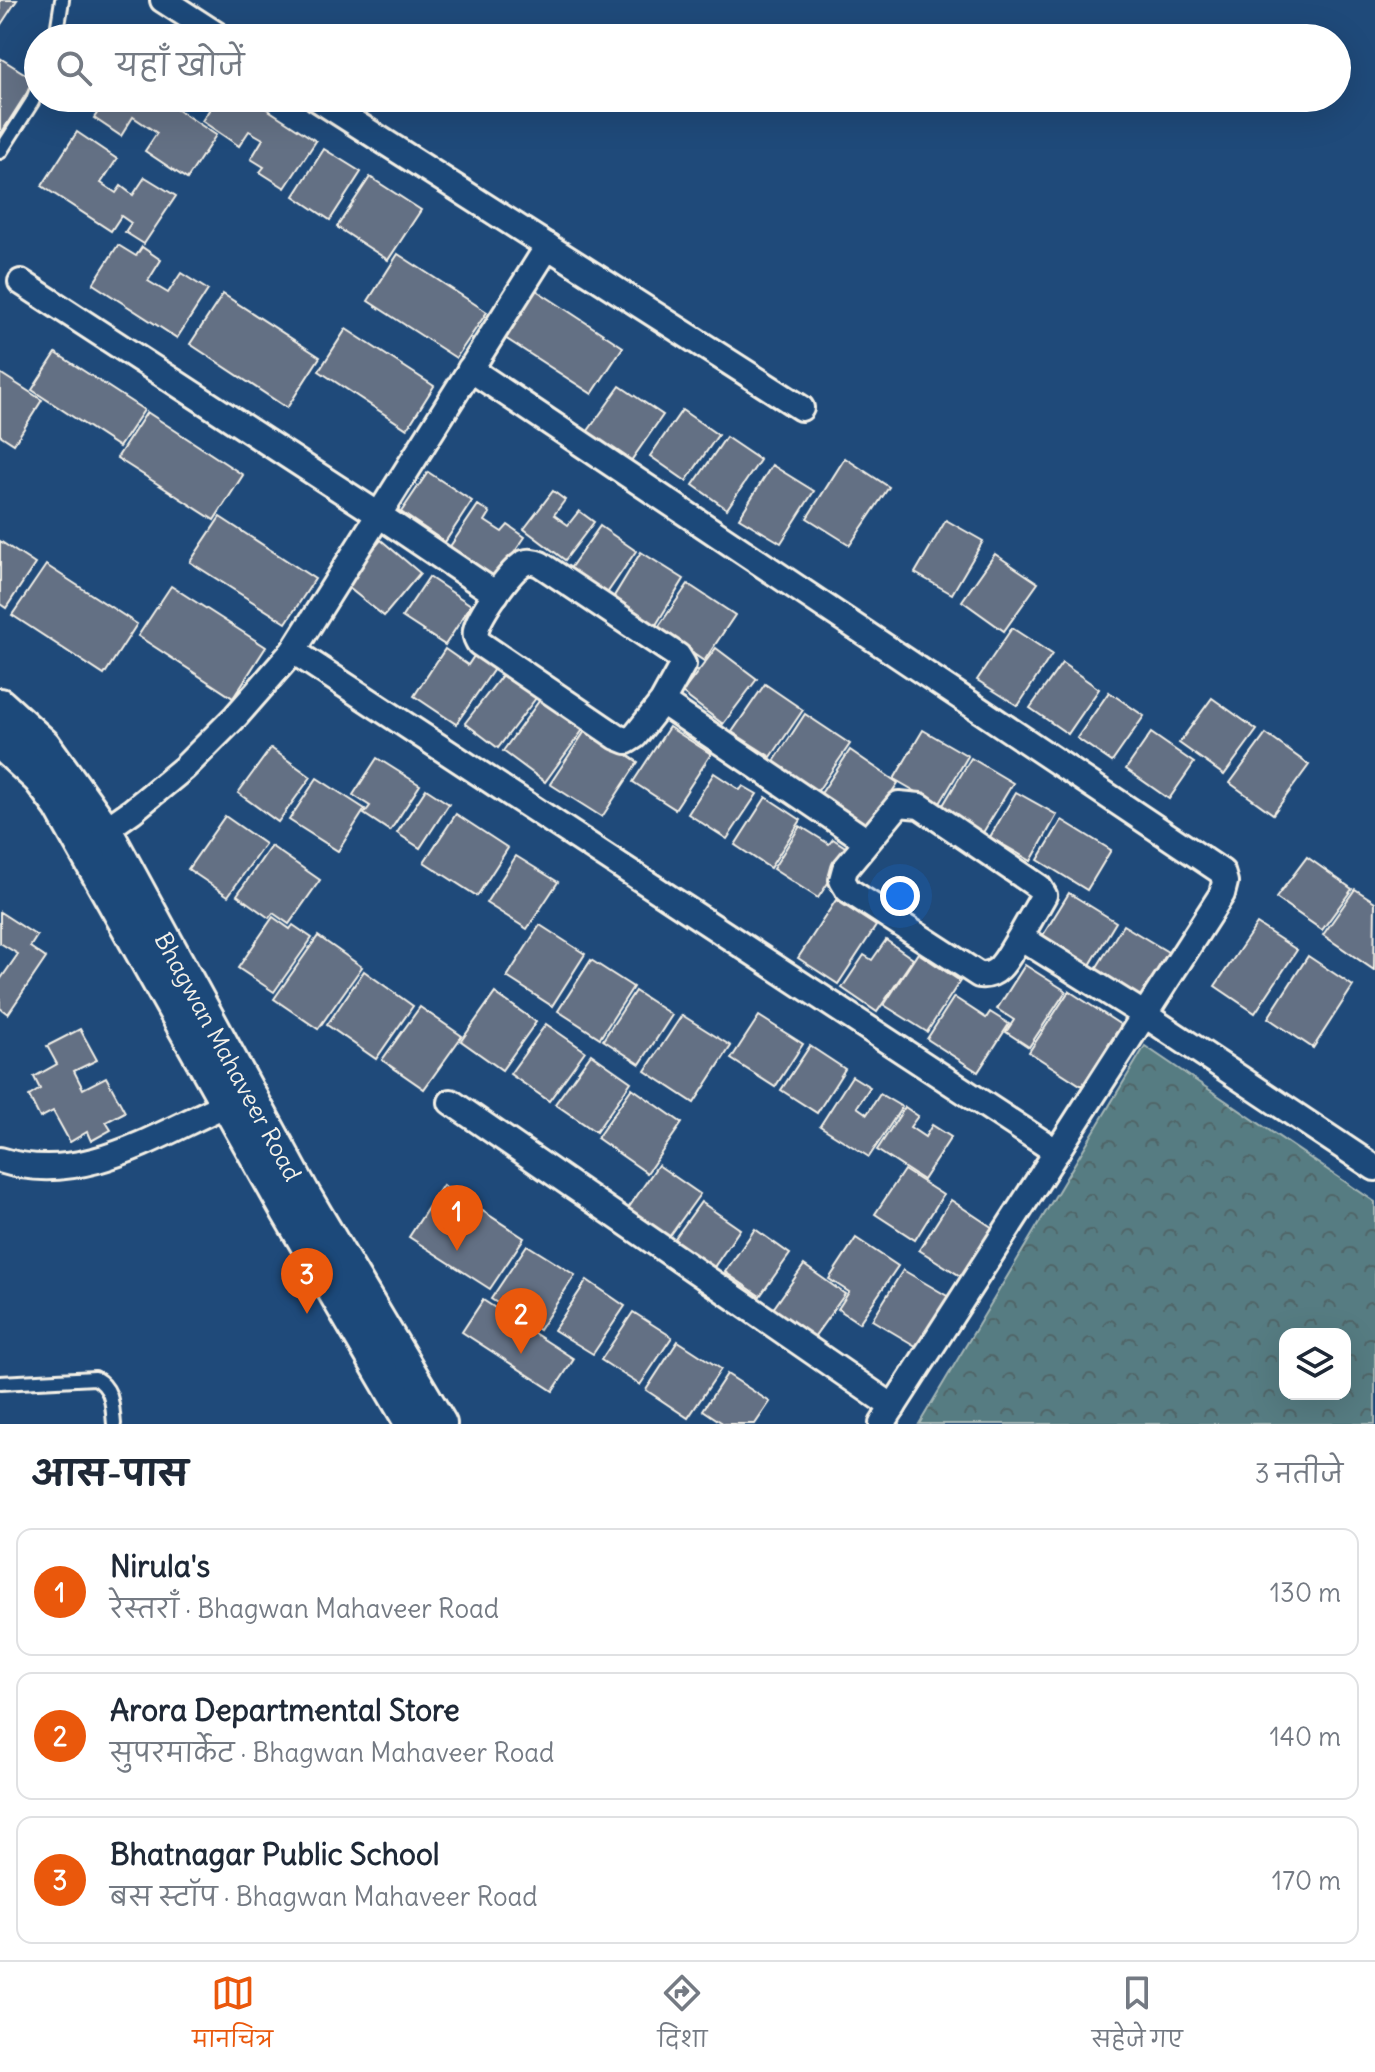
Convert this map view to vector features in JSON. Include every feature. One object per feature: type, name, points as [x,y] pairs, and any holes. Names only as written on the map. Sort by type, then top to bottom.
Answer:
[{"type":"street","points":[[163,0],[200,24]]},
{"type":"street","points":[[338,112],[801,408]]},
{"type":"street","points":[[91,833],[184,768],[236,716],[293,651],[548,246]]},
{"type":"street","points":[[21,282],[496,594]]},
{"type":"street","points":[[451,1102],[888,1415],[1222,894],[1225,882],[1222,872],[470,369]]},
{"type":"street","points":[[529,561],[540,564],[678,656],[683,664],[662,702],[635,736],[627,741],[617,737],[479,643],[475,635],[476,627],[496,594],[520,565],[529,561]]},
{"type":"street","points":[[293,651],[1057,1152]]},
{"type":"street","points":[[662,702],[867,841]]},
{"type":"street","name":"Bhagwan Mahaveer Road","points":[[0,705],[44,745],[227,1104],[412,1424]]},
{"type":"street","name":"Bhagwan Mahaveer Road","points":[[0,742],[39,778],[60,806],[91,833],[440,1424]]},
{"type":"street","points":[[899,804],[920,806],[1039,887],[1044,895],[1041,904],[1020,937],[997,972],[988,976],[979,975],[848,890],[842,880],[845,869],[899,804]]},
{"type":"street","points":[[1020,937],[1145,1015],[1375,1168]]},
{"type":"street","points":[[0,1160],[21,1166],[72,1167],[120,1153],[227,1104]]},
{"type":"lane","points":[[58,24],[62,0]]},
{"type":"lane","points":[[0,152],[26,112]]},
{"type":"lane","points":[[0,1383],[95,1378],[104,1383],[110,1393],[114,1424]]},
{"type":"green space","points":[[1145,1046],[1375,1202],[1375,1424],[919,1424]]},
{"type":"building","points":[[0,0],[17,0],[0,26]]},
{"type":"building","points":[[0,58],[24,73],[24,97],[0,135]]},
{"type":"building","points":[[98,112],[181,112],[216,135],[187,179],[145,151],[157,133],[133,117],[121,136],[94,118]]},
{"type":"building","points":[[208,112],[271,112],[316,141],[285,188],[260,172],[264,167],[251,159],[263,139],[249,131],[239,146],[202,121]]},
{"type":"building","points":[[77,132],[117,159],[101,183],[116,193],[121,186],[133,195],[145,177],[176,196],[144,244],[125,232],[131,223],[121,216],[111,231],[42,186]]},
{"type":"building","points":[[324,149],[361,172],[330,220],[294,196]]},
{"type":"building","points":[[370,177],[421,210],[388,260],[337,227]]},
{"type":"building","points":[[118,245],[136,256],[142,247],[161,260],[148,281],[168,293],[181,273],[208,290],[177,338],[93,284]]},
{"type":"building","points":[[398,254],[487,312],[456,358],[368,301]]},
{"type":"building","points":[[536,290],[623,347],[592,394],[505,338]]},
{"type":"building","points":[[223,294],[320,357],[287,408],[190,344]]},
{"type":"building","points":[[346,329],[434,386],[407,429],[319,371]]},
{"type":"building","points":[[56,353],[144,410],[119,447],[32,390]]},
{"type":"building","points":[[0,373],[42,400],[14,444],[0,435]]},
{"type":"building","points":[[620,386],[663,415],[628,465],[585,435]]},
{"type":"building","points":[[682,410],[718,435],[686,481],[650,456]]},
{"type":"building","points":[[147,412],[243,475],[214,520],[117,458]]},
{"type":"building","points":[[726,437],[760,460],[727,509],[693,485]]},
{"type":"building","points":[[845,458],[889,487],[850,545],[807,518]]},
{"type":"building","points":[[772,465],[814,491],[781,543],[739,518]]},
{"type":"building","points":[[428,472],[472,501],[445,542],[401,512]]},
{"type":"building","points":[[553,491],[565,500],[554,515],[568,525],[579,511],[594,522],[565,560],[524,529]]},
{"type":"building","points":[[478,505],[490,513],[485,521],[502,532],[508,525],[525,537],[496,579],[449,548]]},
{"type":"building","points":[[220,517],[315,579],[286,623],[190,562]]},
{"type":"building","points":[[946,520],[983,541],[952,594],[915,573]]},
{"type":"building","points":[[600,526],[636,551],[601,602],[564,577]]},
{"type":"building","points":[[381,540],[420,573],[384,616],[344,584]]},
{"type":"building","points":[[0,541],[35,564],[6,608],[0,604]]},
{"type":"building","points":[[641,552],[684,579],[651,633],[608,606]]},
{"type":"building","points":[[995,554],[1038,583],[1004,631],[962,601]]},
{"type":"building","points":[[46,565],[137,624],[104,675],[12,615]]},
{"type":"building","points":[[429,577],[471,605],[445,645],[402,617]]},
{"type":"building","points":[[688,584],[735,615],[704,661],[657,629]]},
{"type":"building","points":[[171,586],[266,647],[233,698],[138,636]]},
{"type":"building","points":[[1012,628],[1052,654],[1018,706],[977,680]]},
{"type":"building","points":[[716,648],[757,679],[723,724],[682,693]]},
{"type":"building","points":[[445,649],[468,665],[476,653],[496,666],[456,724],[414,696]]},
{"type":"building","points":[[1062,663],[1099,689],[1068,734],[1030,708]]},
{"type":"building","points":[[503,674],[536,698],[498,748],[465,723]]},
{"type":"building","points":[[765,684],[803,710],[771,757],[732,732]]},
{"type":"building","points":[[1109,692],[1144,716],[1112,762],[1077,738]]},
{"type":"building","points":[[542,697],[585,727],[545,782],[503,751]]},
{"type":"building","points":[[1212,698],[1257,730],[1224,775],[1179,743]]},
{"type":"building","points":[[805,714],[850,744],[817,792],[773,763]]},
{"type":"building","points":[[669,727],[711,754],[675,809],[633,782]]},
{"type":"building","points":[[587,728],[638,762],[602,817],[550,784]]},
{"type":"building","points":[[923,730],[968,756],[939,805],[894,779]]},
{"type":"building","points":[[1151,733],[1194,763],[1169,799],[1126,769]]},
{"type":"building","points":[[1266,734],[1309,765],[1273,814],[1230,783]]},
{"type":"building","points":[[271,748],[311,777],[278,822],[238,793]]},
{"type":"building","points":[[850,750],[898,783],[867,828],[820,795]]},
{"type":"building","points":[[377,758],[420,785],[390,831],[364,814],[370,806],[353,795]]},
{"type":"building","points":[[971,758],[1013,783],[981,836],[939,812]]},
{"type":"building","points":[[714,773],[740,790],[743,786],[757,794],[727,839],[688,814]]},
{"type":"building","points":[[317,778],[365,809],[338,851],[289,820]]},
{"type":"building","points":[[426,789],[449,804],[420,848],[397,833]]},
{"type":"building","points":[[1016,792],[1057,815],[1031,861],[990,837]]},
{"type":"building","points":[[766,797],[801,820],[770,868],[735,845]]},
{"type":"building","points":[[456,814],[508,848],[477,896],[424,862]]},
{"type":"building","points":[[225,816],[265,844],[228,896],[188,869]]},
{"type":"building","points":[[1062,820],[1111,850],[1087,890],[1038,860]]},
{"type":"building","points":[[800,826],[829,844],[833,839],[850,850],[818,898],[773,869]]},
{"type":"building","points":[[271,846],[320,880],[289,924],[273,913],[269,918],[237,895]]},
{"type":"building","points":[[516,856],[558,882],[527,929],[486,903]]},
{"type":"building","points":[[1307,857],[1352,889],[1322,930],[1276,898]]},
{"type":"building","points":[[1355,889],[1375,902],[1374,970],[1323,935]]},
{"type":"building","points":[[1069,893],[1116,922],[1087,970],[1040,940]]},
{"type":"building","points":[[836,900],[876,926],[838,984],[798,958]]},
{"type":"building","points":[[0,912],[37,936],[30,947],[46,958],[8,1014],[0,1008],[0,980],[18,954],[0,943]]},
{"type":"building","points":[[273,917],[290,929],[293,925],[312,938],[274,992],[238,968]]},
{"type":"building","points":[[1257,924],[1297,950],[1255,1013],[1215,986]]},
{"type":"building","points":[[540,925],[585,954],[552,1006],[507,977]]},
{"type":"building","points":[[1123,925],[1168,952],[1137,1003],[1092,975]]},
{"type":"building","points":[[318,936],[362,967],[318,1029],[274,999]]},
{"type":"building","points":[[886,940],[913,959],[877,1012],[842,988],[864,955],[872,960]]},
{"type":"building","points":[[918,953],[960,981],[927,1032],[884,1005]]},
{"type":"building","points":[[1308,956],[1353,986],[1313,1048],[1268,1018]]},
{"type":"building","points":[[591,960],[633,987],[600,1038],[558,1011]]},
{"type":"building","points":[[1025,965],[1066,991],[1029,1047],[1006,1032],[1014,1020],[997,1009]]},
{"type":"building","points":[[364,971],[413,1006],[376,1059],[327,1025]]},
{"type":"building","points":[[635,991],[672,1015],[640,1064],[603,1040]]},
{"type":"building","points":[[1069,991],[1121,1025],[1082,1086],[1029,1052]]},
{"type":"building","points":[[495,993],[536,1022],[502,1070],[461,1041]]},
{"type":"building","points":[[954,997],[986,1018],[990,1012],[1009,1024],[978,1072],[927,1039]]},
{"type":"building","points":[[420,1007],[462,1036],[424,1089],[382,1060]]},
{"type":"building","points":[[682,1015],[731,1046],[694,1103],[645,1071]]},
{"type":"building","points":[[759,1016],[803,1044],[775,1087],[731,1059]]},
{"type":"building","points":[[546,1024],[585,1051],[549,1101],[510,1074]]},
{"type":"building","points":[[80,1029],[97,1060],[74,1071],[83,1089],[106,1077],[125,1112],[106,1122],[111,1130],[91,1141],[87,1132],[70,1142],[53,1111],[40,1118],[29,1096],[40,1089],[34,1077],[57,1064],[47,1046]]},
{"type":"building","points":[[810,1046],[845,1069],[817,1113],[781,1090]]},
{"type":"building","points":[[591,1054],[631,1082],[596,1132],[555,1104]]},
{"type":"building","points":[[852,1076],[870,1087],[857,1107],[867,1114],[880,1094],[902,1107],[869,1157],[820,1126]]},
{"type":"building","points":[[632,1088],[682,1123],[647,1173],[597,1138]]},
{"type":"building","points":[[905,1107],[918,1116],[910,1127],[925,1137],[932,1125],[951,1137],[923,1180],[877,1150]]},
{"type":"building","points":[[658,1165],[700,1194],[664,1244],[623,1216]]},
{"type":"building","points":[[904,1170],[943,1195],[915,1240],[875,1214]]},
{"type":"building","points":[[443,1185],[524,1238],[490,1289],[409,1237]]},
{"type":"building","points":[[951,1200],[993,1228],[962,1277],[919,1250]]},
{"type":"building","points":[[701,1202],[740,1229],[710,1273],[670,1245]]},
{"type":"building","points":[[755,1229],[790,1254],[760,1296],[725,1272]]},
{"type":"building","points":[[856,1238],[898,1266],[859,1323],[838,1309],[849,1292],[829,1279]]},
{"type":"building","points":[[527,1245],[575,1275],[539,1330],[491,1299]]},
{"type":"building","points":[[804,1265],[845,1294],[814,1337],[773,1309]]},
{"type":"building","points":[[903,1270],[949,1297],[919,1348],[872,1320]]},
{"type":"building","points":[[587,1280],[625,1306],[593,1354],[554,1330]]},
{"type":"building","points":[[483,1300],[574,1359],[553,1391],[462,1332]]},
{"type":"building","points":[[633,1312],[672,1337],[640,1385],[601,1360]]},
{"type":"building","points":[[678,1341],[721,1369],[688,1418],[646,1390]]},
{"type":"building","points":[[727,1374],[770,1402],[755,1424],[724,1424],[703,1410]]},
{"type":"place","name":"Nirula's","points":[[457,1251]]},
{"type":"place","name":"Bhatnagar Public School","points":[[307,1314]]},
{"type":"place","name":"Arora Departmental Store","points":[[521,1354]]}]
